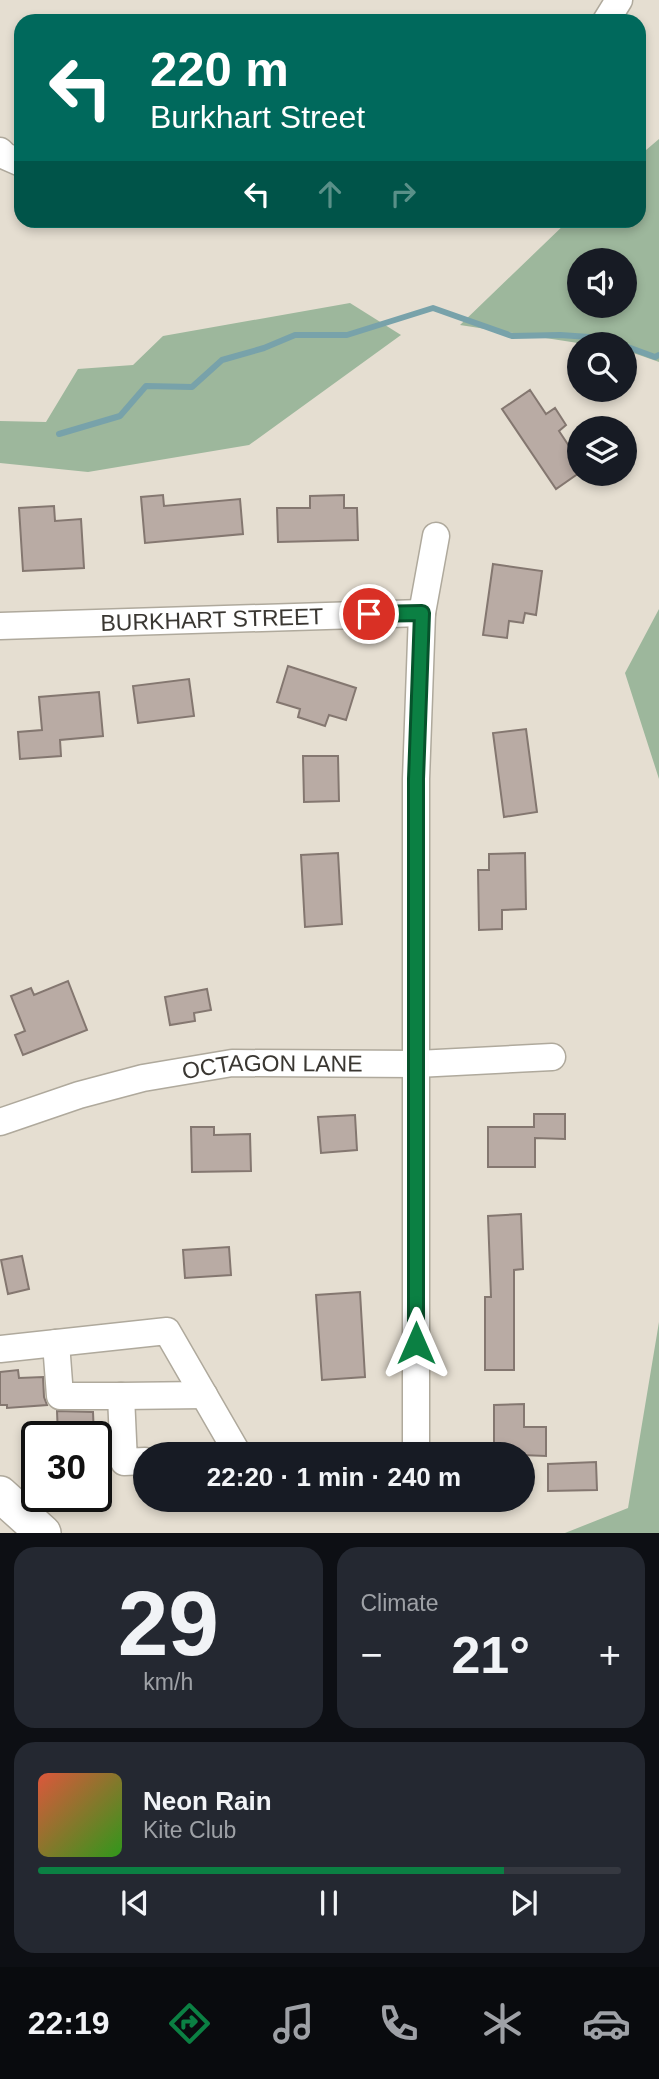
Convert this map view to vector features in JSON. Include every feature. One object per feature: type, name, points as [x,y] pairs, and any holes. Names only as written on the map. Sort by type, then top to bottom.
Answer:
[{"type":"main road","points":[[0,1494],[43,1533]]},
{"type":"street","points":[[416,1442],[416,779],[422,613],[436,536]]},
{"type":"street","name":"BURKHART STREET","points":[[0,626],[422,613]]},
{"type":"street","name":"OCTAGON LANE","points":[[0,1122],[79,1095],[143,1078],[232,1063],[417,1064],[552,1057]]},
{"type":"street","points":[[0,1349],[167,1331],[231,1442]]},
{"type":"street","points":[[56,1343],[60,1396],[204,1395]]},
{"type":"street","points":[[121,1396],[124,1462],[133,1462]]},
{"type":"green space","points":[[659,139],[659,362],[637,354],[637,332],[567,332],[567,341],[460,325],[561,228],[646,228],[646,150]]},
{"type":"green space","points":[[350,303],[401,335],[249,445],[88,472],[0,463],[0,421],[46,422],[78,369],[133,365],[163,336]]},
{"type":"green space","points":[[659,609],[659,779],[625,673]]},
{"type":"green space","points":[[659,1322],[659,1533],[565,1533],[628,1508]]},
{"type":"building","points":[[530,390],[546,414],[555,408],[566,425],[559,431],[567,443],[567,481],[556,489],[502,409]]},
{"type":"building","points":[[163,495],[164,506],[240,499],[243,534],[145,543],[141,497]]},
{"type":"building","points":[[344,495],[344,508],[357,508],[358,540],[278,542],[277,508],[310,508],[310,496]]},
{"type":"building","points":[[54,506],[55,521],[81,519],[84,568],[23,571],[19,508]]},
{"type":"building","points":[[493,564],[542,571],[536,615],[525,613],[523,623],[509,621],[507,638],[483,635]]},
{"type":"building","points":[[288,666],[356,688],[346,720],[329,715],[325,726],[298,717],[300,709],[277,702]]},
{"type":"building","points":[[189,679],[194,716],[138,723],[133,686]]},
{"type":"building","points":[[99,692],[103,736],[60,740],[61,756],[20,759],[18,732],[42,730],[39,697]]},
{"type":"building","points":[[526,729],[537,812],[504,817],[493,733]]},
{"type":"building","points":[[303,756],[338,756],[339,801],[304,802]]},
{"type":"building","points":[[338,853],[342,924],[305,927],[301,855]]},
{"type":"building","points":[[525,853],[526,909],[502,910],[502,929],[479,930],[478,870],[489,870],[489,854]]},
{"type":"building","points":[[68,981],[87,1030],[23,1055],[15,1035],[25,1031],[11,996],[31,988],[34,995]]},
{"type":"building","points":[[207,989],[211,1010],[194,1013],[195,1021],[170,1025],[165,997]]},
{"type":"building","points":[[534,1114],[565,1114],[565,1139],[535,1138],[535,1167],[488,1167],[488,1127],[534,1127]]},
{"type":"building","points":[[355,1115],[357,1150],[321,1153],[318,1117]]},
{"type":"building","points":[[191,1127],[214,1127],[214,1135],[250,1134],[251,1171],[192,1172]]},
{"type":"building","points":[[521,1214],[523,1269],[514,1270],[514,1370],[485,1370],[485,1297],[491,1297],[488,1216]]},
{"type":"building","points":[[229,1247],[231,1275],[185,1278],[183,1250]]},
{"type":"building","points":[[22,1256],[29,1289],[8,1294],[1,1260]]},
{"type":"building","points":[[360,1292],[365,1377],[322,1380],[316,1295]]},
{"type":"building","points":[[18,1370],[19,1378],[43,1377],[47,1405],[7,1408],[7,1405],[0,1405],[0,1372]]},
{"type":"building","points":[[524,1404],[524,1427],[546,1427],[546,1456],[535,1456],[535,1442],[494,1442],[494,1405]]},
{"type":"building","points":[[57,1411],[93,1412],[93,1421],[57,1421]]},
{"type":"building","points":[[596,1462],[597,1490],[548,1491],[548,1464]]},
{"type":"waterway","points":[[59,434],[120,416],[146,386],[192,387],[222,360],[264,348],[295,335],[347,335],[433,308],[512,336],[567,335]]},
{"type":"waterway","points":[[637,350],[655,357],[659,355]]},
{"type":"route","points":[[369,614],[422,613],[416,779],[416,1343]]}]
